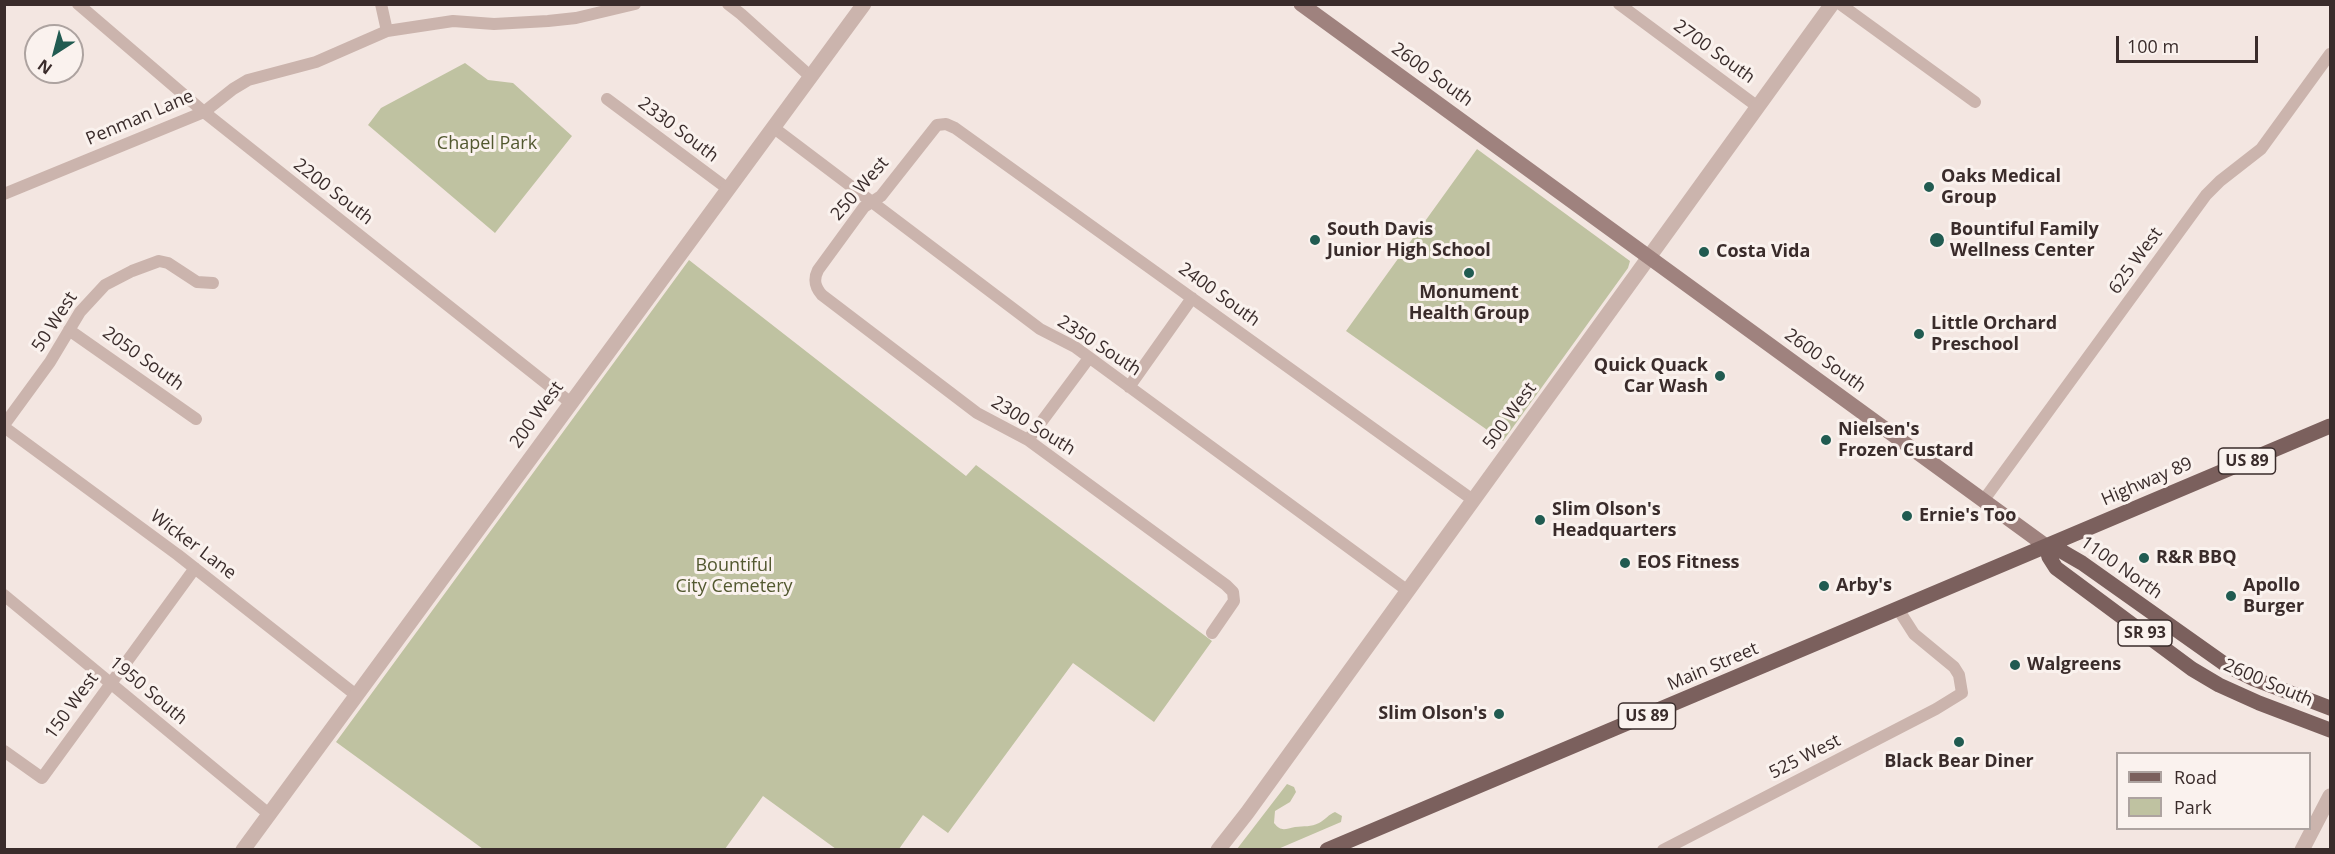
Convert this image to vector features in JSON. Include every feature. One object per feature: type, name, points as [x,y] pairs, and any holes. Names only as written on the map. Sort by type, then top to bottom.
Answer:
[{"type":"main road","name":"2600 South","points":[[1301,4],[2046,546],[2055,568],[2206,677],[2251,700],[2331,730]]},
{"type":"main road","name":"Highway 89","points":[[2046,546],[2331,426]]},
{"type":"main road","name":"Main Street","points":[[1327,849],[2046,546]]},
{"type":"main road","name":"1100 North","points":[[2046,546],[2082,562],[2226,665],[2254,679],[2331,708]]},
{"type":"street","name":"2200 South","points":[[78,4],[204,112],[571,403]]},
{"type":"street","points":[[381,4],[387,31]]},
{"type":"street","name":"Penman Lane","points":[[4,194],[204,112],[248,80],[316,62],[387,31],[453,21],[494,24],[576,18],[635,4]]},
{"type":"street","points":[[728,4],[811,77]]},
{"type":"street","name":"200 West","points":[[243,849],[864,4]]},
{"type":"street","name":"2700 South","points":[[1619,4],[1758,107]]},
{"type":"street","name":"500 West","points":[[1218,849],[1247,813],[1832,4]]},
{"type":"street","points":[[1840,4],[1975,102]]},
{"type":"street","name":"625 West","points":[[1983,501],[2206,195],[2261,148],[2331,54]]},
{"type":"street","name":"2330 South","points":[[607,99],[728,189]]},
{"type":"street","name":"250 West","points":[[815,284],[818,270],[864,207],[881,196],[933,128],[941,124]]},
{"type":"street","name":"2400 South","points":[[941,124],[955,128],[1473,500]]},
{"type":"street","name":"2350 South","points":[[774,128],[1040,329],[1069,344],[1089,358],[1408,591]]},
{"type":"street","name":"50 West","points":[[4,426],[41,376],[89,300],[105,285],[155,262],[168,263],[197,282],[213,284]]},
{"type":"street","name":"2300 South","points":[[815,284],[822,295],[978,412],[1028,440],[1226,585],[1234,597],[1231,608],[1212,633]]},
{"type":"street","points":[[1128,387],[1192,298]]},
{"type":"street","name":"2050 South","points":[[69,330],[196,419]]},
{"type":"street","points":[[1028,440],[1089,358]]},
{"type":"street","name":"Wicker Lane","points":[[4,426],[195,568],[356,695]]},
{"type":"street","name":"150 West","points":[[4,751],[42,778],[195,568]]},
{"type":"street","name":"1950 South","points":[[4,596],[269,814]]},
{"type":"street","name":"525 West","points":[[1663,849],[1910,723],[1962,693],[1959,675],[1954,666],[1914,634],[1898,609]]},
{"type":"street","points":[[2302,849],[2331,796]]},
{"type":"green space","name":"Chapel Park","points":[[465,63],[488,80],[513,83],[572,136],[495,233],[368,125],[381,108]]},
{"type":"green space","points":[[1477,149],[1630,261],[1628,268],[1503,441],[1346,331]]},
{"type":"green space","name":"Bountiful City Cemetery","points":[[689,260],[966,476],[976,465],[1212,641],[1154,722],[1073,663],[948,833],[923,815],[899,849],[836,849],[763,796],[725,849],[483,849],[336,742]]},
{"type":"green space","points":[[1287,784],[1294,787],[1296,792],[1290,802],[1275,811],[1274,823],[1279,828],[1313,825],[1335,812],[1342,816],[1341,822],[1278,849],[1237,849]]},
{"type":"place","name":"Oaks Medical Group","points":[[1929,187]]},
{"type":"place","name":"South Davis Junior High School","points":[[1315,240]]},
{"type":"place","name":"Bountiful Family Wellness Center","points":[[1937,240]]},
{"type":"place","name":"Costa Vida","points":[[1704,252]]},
{"type":"place","name":"Monument Health Group","points":[[1469,273]]},
{"type":"place","name":"Little Orchard Preschool","points":[[1919,334]]},
{"type":"place","name":"Quick Quack Car Wash","points":[[1720,376]]},
{"type":"place","name":"Nielsen's Frozen Custard","points":[[1826,440]]},
{"type":"place","name":"Ernie's Too","points":[[1907,516]]},
{"type":"place","name":"Slim Olson's Headquarters","points":[[1540,520]]},
{"type":"place","name":"R&R BBQ","points":[[2144,558]]},
{"type":"place","name":"EOS Fitness","points":[[1625,563]]},
{"type":"place","name":"Arby's","points":[[1824,586]]},
{"type":"place","name":"Apollo Burger","points":[[2231,596]]},
{"type":"place","name":"Walgreens","points":[[2015,665]]},
{"type":"place","name":"Slim Olson's","points":[[1499,714]]},
{"type":"place","name":"Black Bear Diner","points":[[1959,742]]}]
